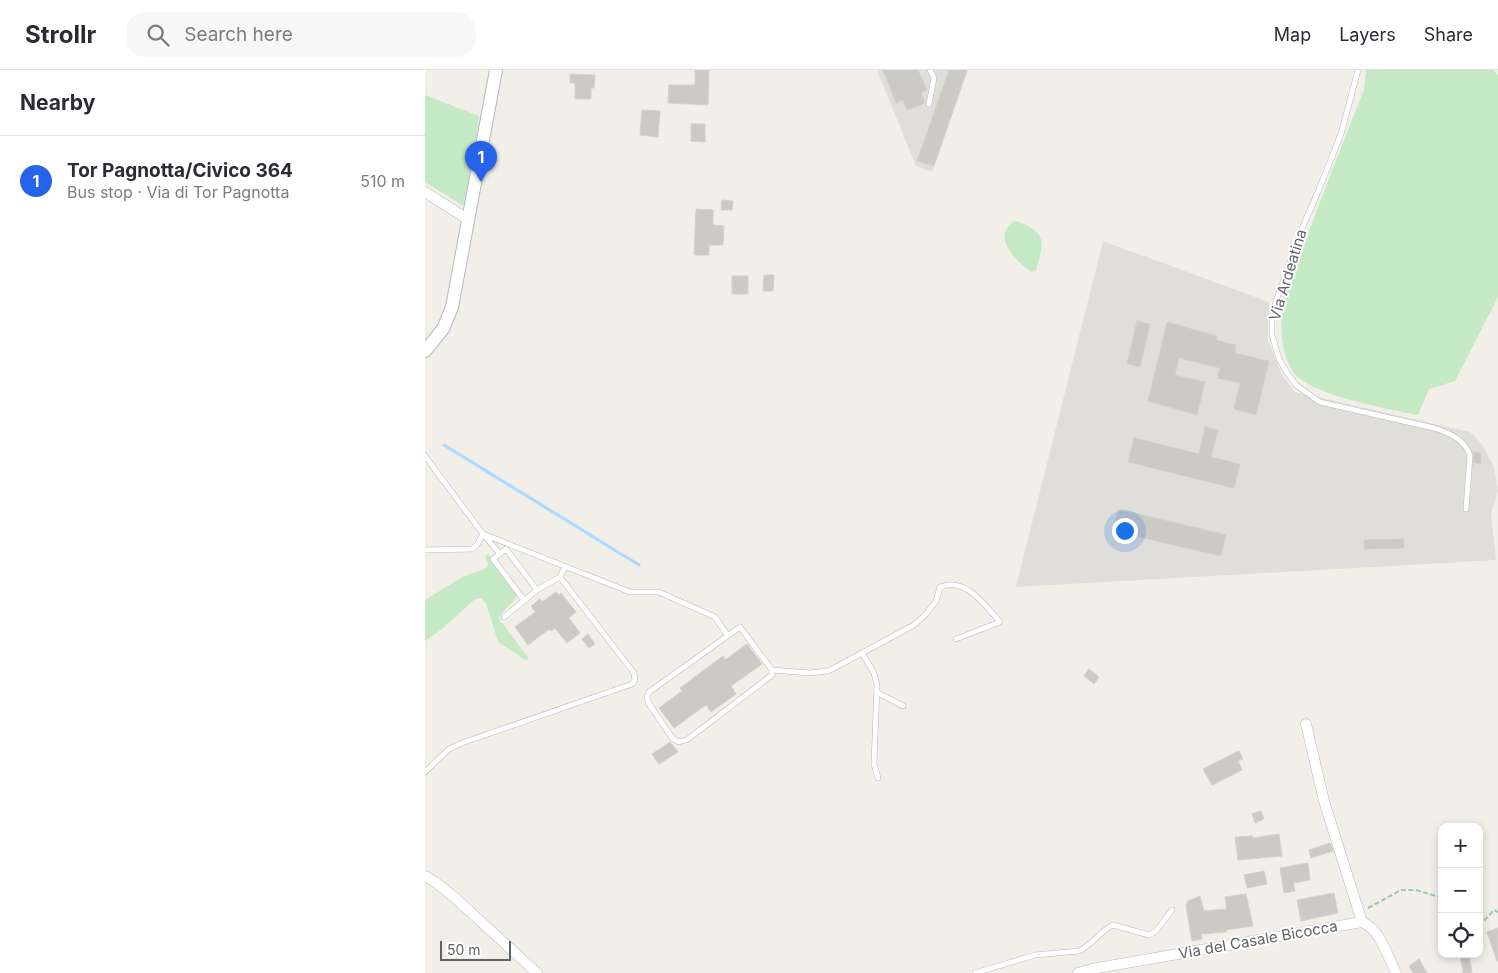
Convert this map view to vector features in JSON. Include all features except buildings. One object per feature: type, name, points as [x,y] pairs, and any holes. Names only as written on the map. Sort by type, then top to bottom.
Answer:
[{"type":"street","points":[[425,351],[443,329],[452,307],[496,70]]},
{"type":"street","points":[[425,192],[469,220]]},
{"type":"street","points":[[1306,724],[1324,801],[1361,917],[1375,933],[1396,973]]},
{"type":"street","points":[[425,876],[453,896],[537,973]]},
{"type":"street","name":"Via del Casale Bicocca","points":[[1077,973],[1361,917]]},
{"type":"lane","points":[[929,104],[933,78],[930,70]]},
{"type":"lane","name":"Via Ardeatina","points":[[1358,70],[1341,134],[1303,226],[1276,301],[1272,319],[1272,335],[1279,359],[1296,386],[1320,402],[1434,428],[1448,433],[1459,440],[1470,456],[1466,509]]},
{"type":"lane","points":[[425,456],[500,554]]},
{"type":"lane","points":[[425,550],[472,549],[477,545],[483,534]]},
{"type":"lane","points":[[483,534],[630,592],[659,592],[715,617],[728,636]]},
{"type":"lane","points":[[524,600],[493,559],[506,549],[537,590]]},
{"type":"lane","points":[[503,617],[537,590],[560,577],[565,567]]},
{"type":"lane","points":[[425,772],[449,749],[462,743],[633,684],[635,680],[634,673],[560,577]]},
{"type":"lane","points":[[772,670],[810,673],[828,671],[920,621],[935,601],[940,586],[946,584],[960,585],[970,590],[1000,622],[956,639]]},
{"type":"lane","points":[[740,627],[772,670],[772,675],[688,739],[679,742],[673,739],[649,704],[647,697],[649,692],[740,627]]},
{"type":"lane","points":[[862,653],[874,673],[877,693],[874,764],[878,778]]},
{"type":"lane","points":[[877,693],[903,706]]},
{"type":"lane","points":[[975,973],[1026,957],[1079,951],[1113,925],[1149,935],[1156,931],[1172,910]]},
{"type":"path","points":[[1361,917],[1401,890],[1416,890],[1438,898]]},
{"type":"path","points":[[1483,922],[1494,910],[1498,912]]},
{"type":"shaded area","points":[[877,70],[968,70],[932,172],[916,166]]},
{"type":"shaded area","points":[[1103,241],[1269,302],[1268,340],[1282,375],[1295,392],[1470,432],[1481,443],[1494,467],[1498,491],[1491,514],[1496,560],[1016,587]]},
{"type":"green space","points":[[1366,70],[1493,70],[1498,75],[1498,297],[1455,381],[1429,389],[1418,415],[1333,395],[1317,388],[1303,381],[1294,373],[1284,351],[1281,318],[1285,298],[1364,90]]},
{"type":"green space","points":[[425,95],[479,116],[468,202],[462,205],[425,182]]},
{"type":"green space","points":[[1014,221],[1030,227],[1040,236],[1042,246],[1036,271],[1031,272],[1019,262],[1008,248],[1005,234],[1008,227]]},
{"type":"green space","points":[[488,554],[517,595],[499,619],[528,657],[527,661],[498,642],[486,603],[481,598],[475,599],[442,629],[425,641],[425,600],[464,576],[483,570],[488,565],[485,556]]},
{"type":"waterway","points":[[444,445],[639,565]]},
{"type":"place","name":"Tor Pagnotta/Civico 364","points":[[481,182]]}]
